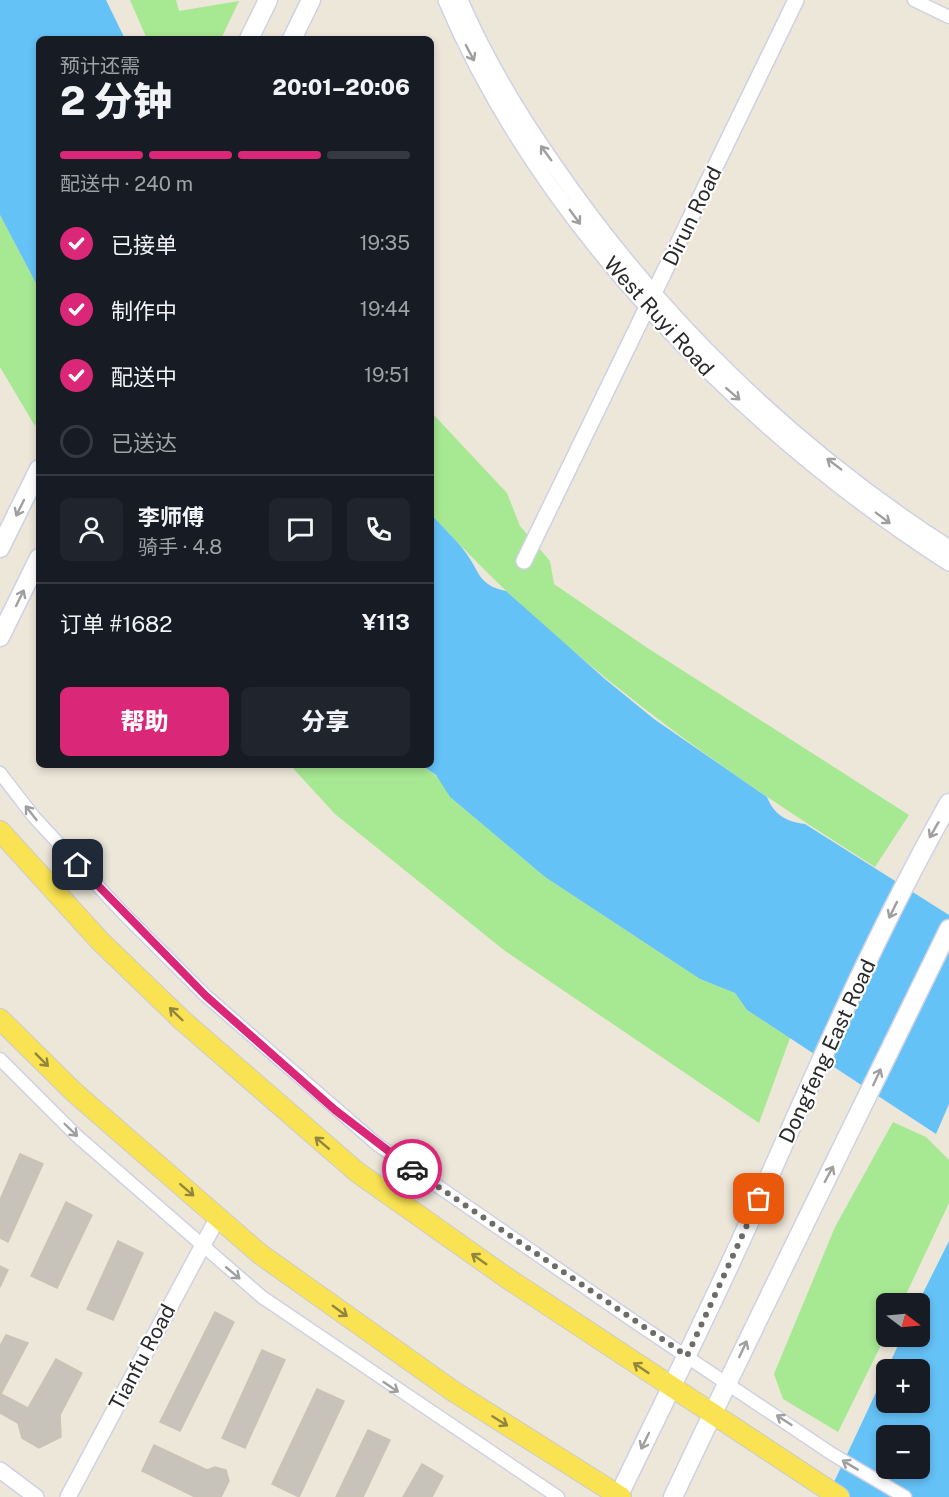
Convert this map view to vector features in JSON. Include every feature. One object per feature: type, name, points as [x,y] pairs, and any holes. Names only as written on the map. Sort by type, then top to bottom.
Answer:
[{"type":"main road","points":[[250,36],[268,0]]},
{"type":"main road","points":[[293,36],[311,0]]},
{"type":"main road","points":[[0,548],[36,475]]},
{"type":"main road","points":[[0,637],[36,564]]},
{"type":"main road","name":"Dongfeng East Road","points":[[620,1496],[687,1356],[801,1102],[918,858],[949,803]]},
{"type":"main road","points":[[0,831],[100,941],[183,1020],[357,1172],[507,1278],[812,1482],[839,1497]]},
{"type":"main road","points":[[673,1497],[795,1241],[852,1130],[949,929]]},
{"type":"main road","points":[[0,1019],[75,1094],[260,1254],[453,1391],[620,1496]]},
{"type":"street","name":"West Ruyi Road","points":[[446,0],[462,38],[515,133],[576,220],[651,300],[718,364],[820,454],[919,529],[949,548]]},
{"type":"street","name":"West Ruyi Road","points":[[460,0],[474,33],[526,126],[651,300],[709,373],[812,464],[903,533],[949,563]]},
{"type":"street","name":"Dirun Road","points":[[524,561],[796,0]]},
{"type":"street","points":[[914,0],[949,17]]},
{"type":"street","points":[[0,773],[34,818],[123,913],[206,996],[378,1145],[440,1190],[832,1454],[905,1497]]},
{"type":"street","points":[[0,1059],[77,1136],[262,1297],[331,1346],[558,1497]]},
{"type":"street","name":"Tianfu Road","points":[[68,1497],[218,1217]]},
{"type":"street","points":[[0,1470],[36,1497]]},
{"type":"green space","points":[[130,0],[176,0],[179,11],[239,1],[222,36],[146,36]]},
{"type":"green space","points":[[0,215],[36,283],[35,426],[0,367]]},
{"type":"green space","points":[[434,415],[507,493],[520,526],[550,561],[554,584],[646,647],[909,815],[875,867],[756,789],[641,706],[532,615],[434,517]]},
{"type":"green space","points":[[293,768],[424,768],[432,772],[441,780],[450,797],[545,877],[700,979],[735,993],[747,1010],[790,1038],[759,1123],[505,951],[335,814]]},
{"type":"green space","points":[[893,1122],[926,1137],[949,1160],[949,1203],[907,1293],[876,1293],[876,1347],[880,1347],[838,1432],[783,1399],[774,1374],[835,1227]]},
{"type":"water","points":[[0,0],[106,0],[124,36],[36,36],[36,283],[0,215]]},
{"type":"water","points":[[434,517],[462,548],[485,581],[506,591],[654,719],[767,797],[777,813],[792,821],[805,824],[949,915],[949,1104],[936,1134],[747,1010],[735,993],[700,979],[545,877],[450,797],[436,775],[426,768],[434,768]]},
{"type":"water","points":[[949,1241],[949,1497],[827,1497],[876,1392],[876,1413],[930,1413],[930,1359],[892,1359],[897,1347],[930,1347],[930,1293],[923,1293]]},
{"type":"building","points":[[20,1154],[43,1164],[8,1242],[0,1238],[0,1200]]},
{"type":"building","points":[[66,1202],[92,1215],[57,1288],[31,1276]]},
{"type":"building","points":[[118,1241],[143,1253],[113,1320],[87,1309]]},
{"type":"building","points":[[0,1266],[8,1270],[0,1287]]},
{"type":"building","points":[[215,1312],[234,1322],[180,1431],[160,1422]]},
{"type":"building","points":[[6,1335],[28,1343],[1,1394],[28,1408],[56,1359],[82,1373],[60,1415],[61,1437],[39,1448],[22,1438],[18,1423],[0,1413],[0,1346]]},
{"type":"building","points":[[262,1350],[285,1360],[245,1448],[222,1438]]},
{"type":"building","points":[[317,1389],[344,1401],[299,1497],[272,1484]]},
{"type":"building","points":[[368,1430],[390,1440],[363,1497],[336,1497]]},
{"type":"building","points":[[154,1445],[207,1470],[215,1467],[226,1470],[229,1481],[221,1497],[195,1497],[142,1471]]},
{"type":"building","points":[[422,1464],[443,1476],[432,1497],[403,1497]]},
{"type":"way so far","points":[[412,1169],[526,1249],[687,1356],[759,1199]]},
{"type":"route","points":[[78,865],[206,996],[335,1110],[412,1169]]}]
